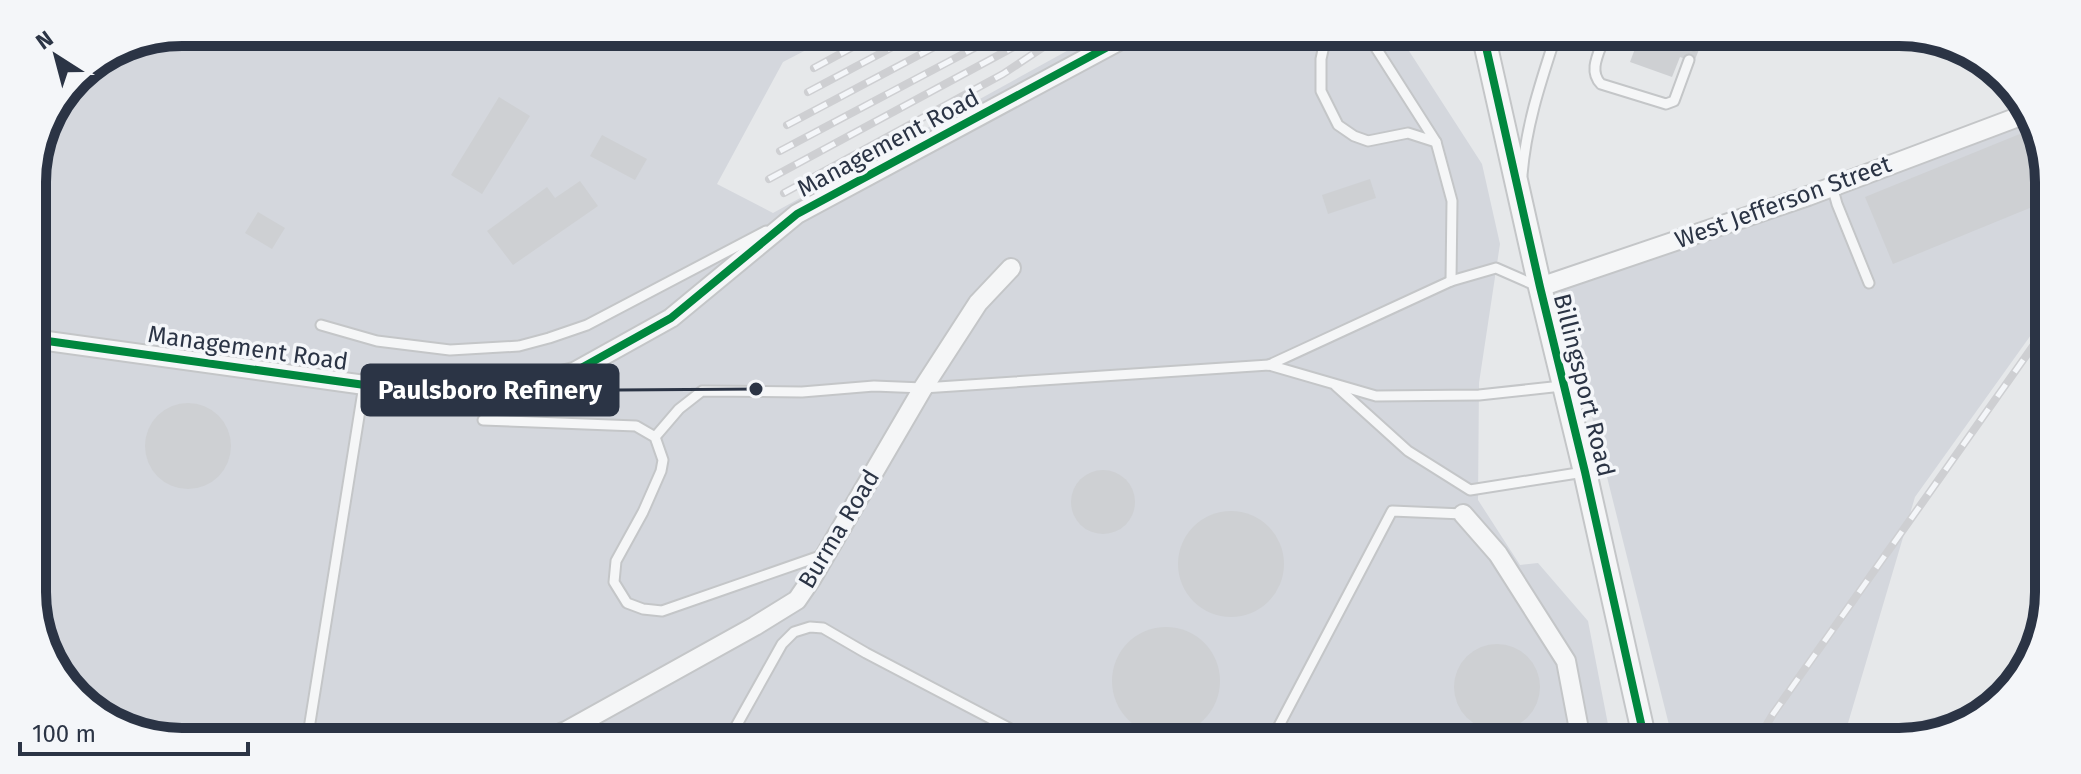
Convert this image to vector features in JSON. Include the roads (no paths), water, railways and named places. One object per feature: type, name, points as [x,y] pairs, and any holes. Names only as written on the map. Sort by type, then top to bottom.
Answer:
[{"type":"street","name":"Management Road","points":[[46,341],[364,385],[505,390],[574,372],[671,318],[797,214],[1109,46]]},
{"type":"street","name":"Billingsport Road","points":[[1486,46],[1642,728]]},
{"type":"street","name":"West Jefferson Street","points":[[1540,287],[1832,186],[2018,117]]},
{"type":"street","name":"Burma Road","points":[[569,728],[797,600],[923,388],[978,303],[1011,268]]},
{"type":"street","points":[[1463,514],[1498,554],[1566,661],[1579,728]]},
{"type":"lane","points":[[1324,46],[1321,91],[1338,125],[1368,141],[1408,133],[1436,142]]},
{"type":"lane","points":[[1375,46],[1436,142],[1452,201],[1451,281]]},
{"type":"lane","points":[[1520,198],[1527,131],[1553,46]]},
{"type":"lane","points":[[1602,46],[1594,71],[1601,84],[1666,104],[1674,101],[1689,60]]},
{"type":"lane","points":[[1832,186],[1869,283]]},
{"type":"lane","points":[[321,325],[377,341],[450,350],[519,346],[587,325],[797,214]]},
{"type":"lane","points":[[1269,365],[1451,281],[1496,268],[1540,287]]},
{"type":"lane","points":[[655,437],[679,409],[702,391],[802,392],[874,386],[923,388],[1269,365],[1376,396],[1479,395],[1563,385]]},
{"type":"lane","points":[[1333,384],[1408,451],[1470,490],[1585,472]]},
{"type":"lane","points":[[309,728],[364,385]]},
{"type":"lane","points":[[483,420],[636,426],[655,437],[663,460],[661,471],[616,561],[614,582],[627,603],[662,611],[826,554]]},
{"type":"lane","points":[[1278,728],[1392,511],[1463,514]]},
{"type":"lane","points":[[735,728],[782,644],[794,632],[810,627],[823,628],[1009,728]]},
{"type":"railway","points":[[814,68],[855,46]]},
{"type":"railway","points":[[808,92],[894,46]]},
{"type":"railway","points":[[787,125],[936,46]]},
{"type":"railway","points":[[780,151],[978,46]]},
{"type":"railway","points":[[769,179],[1015,46]]},
{"type":"railway","points":[[784,193],[1003,74],[1045,46]]},
{"type":"railway","points":[[1765,728],[2035,343]]},
{"type":"place","name":"Paulsboro Refinery","points":[[756,389]]}]
